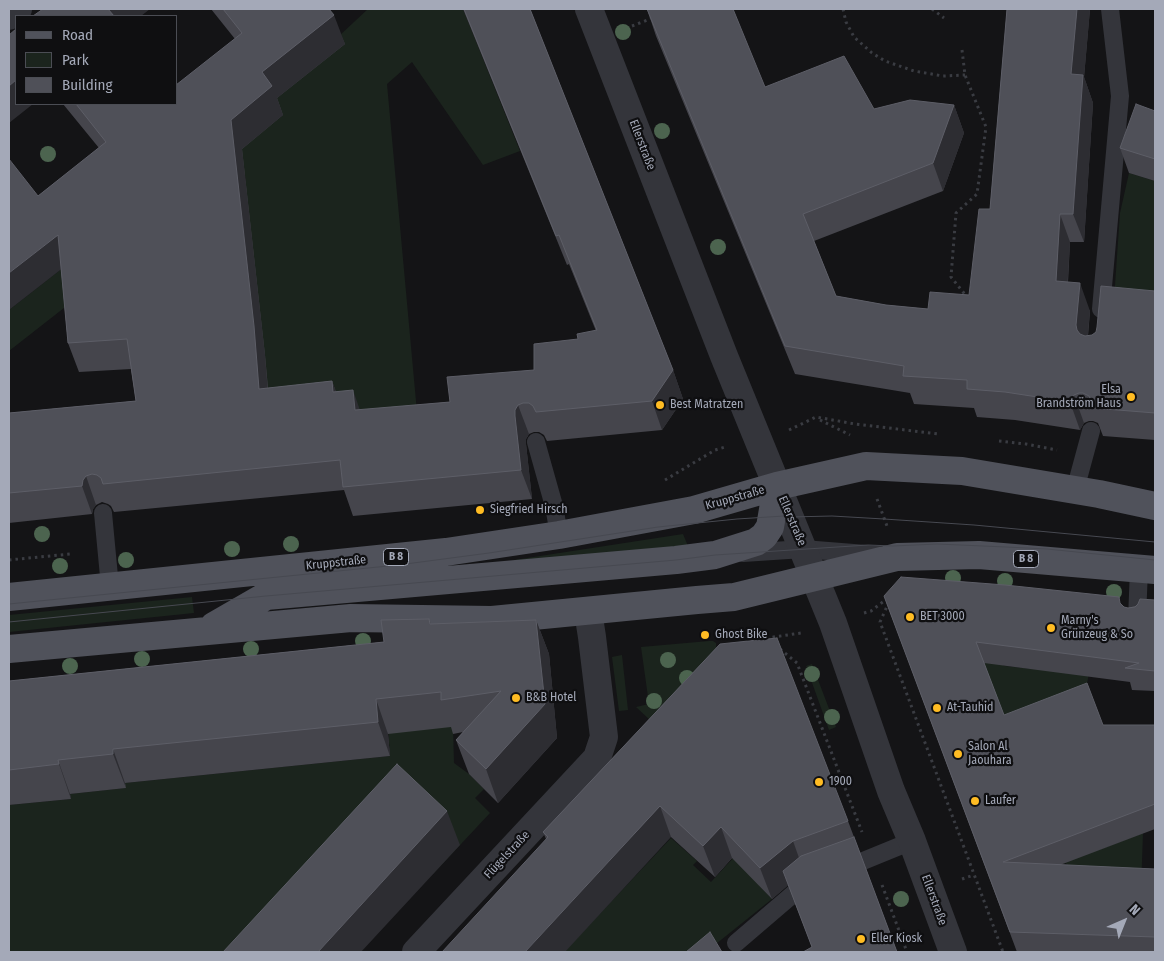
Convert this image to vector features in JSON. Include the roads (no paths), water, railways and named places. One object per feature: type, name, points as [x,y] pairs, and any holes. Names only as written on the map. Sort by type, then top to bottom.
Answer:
[{"type":"main road","name":"Kruppstraße","points":[[9,597],[446,552],[559,535],[694,510],[777,486],[866,466],[962,471],[1099,494],[1155,506]]},
{"type":"main road","name":"Kruppstraße","points":[[206,630],[266,596],[666,561],[715,555],[756,542],[764,536],[770,527],[777,486]]},
{"type":"main road","name":"Kruppstraße","points":[[9,648],[351,618],[492,620],[734,597],[897,557],[979,555],[1147,570]]},
{"type":"street","points":[[9,16],[18,9]]},
{"type":"street","name":"Ellerstraße","points":[[589,9],[724,356],[834,622],[890,791],[912,841],[953,952]]},
{"type":"street","name":"Flügelstraße","points":[[416,952],[598,758],[604,737],[588,611]]},
{"type":"lane","points":[[1099,324],[1120,96],[1110,9]]},
{"type":"lane","points":[[1075,490],[1091,431]]},
{"type":"lane","points":[[536,442],[554,506],[559,535]]},
{"type":"lane","points":[[103,514],[110,587]]},
{"type":"lane","name":"Kruppstraße","points":[[715,555],[803,549],[897,557]]},
{"type":"lane","points":[[1137,619],[1147,570]]},
{"type":"lane","points":[[736,942],[808,882],[912,841]]},
{"type":"tram line","points":[[9,604],[398,565],[658,527],[784,516],[832,516],[974,525],[1155,542]]},
{"type":"tram line","points":[[9,622],[266,596],[715,555],[868,545],[937,544],[1047,549],[1155,560]]},
{"type":"place","name":"Elsa Brandström Haus","points":[[1131,397]]},
{"type":"place","name":"Best Matratzen","points":[[660,405]]},
{"type":"place","name":"Siegfried Hirsch","points":[[480,510]]},
{"type":"place","name":"BET 3000","points":[[910,617]]},
{"type":"place","name":"Marny's Grünzeug & So","points":[[1051,628]]},
{"type":"place","name":"Ghost Bike","points":[[705,635]]},
{"type":"place","name":"B&B Hotel","points":[[516,698]]},
{"type":"place","name":"At-Tauhid","points":[[937,708]]},
{"type":"place","name":"Salon Al Jaouhara","points":[[958,754]]},
{"type":"place","name":"1900","points":[[819,782]]},
{"type":"place","name":"Laufer","points":[[975,801]]},
{"type":"place","name":"Eller Kiosk","points":[[861,939]]}]
